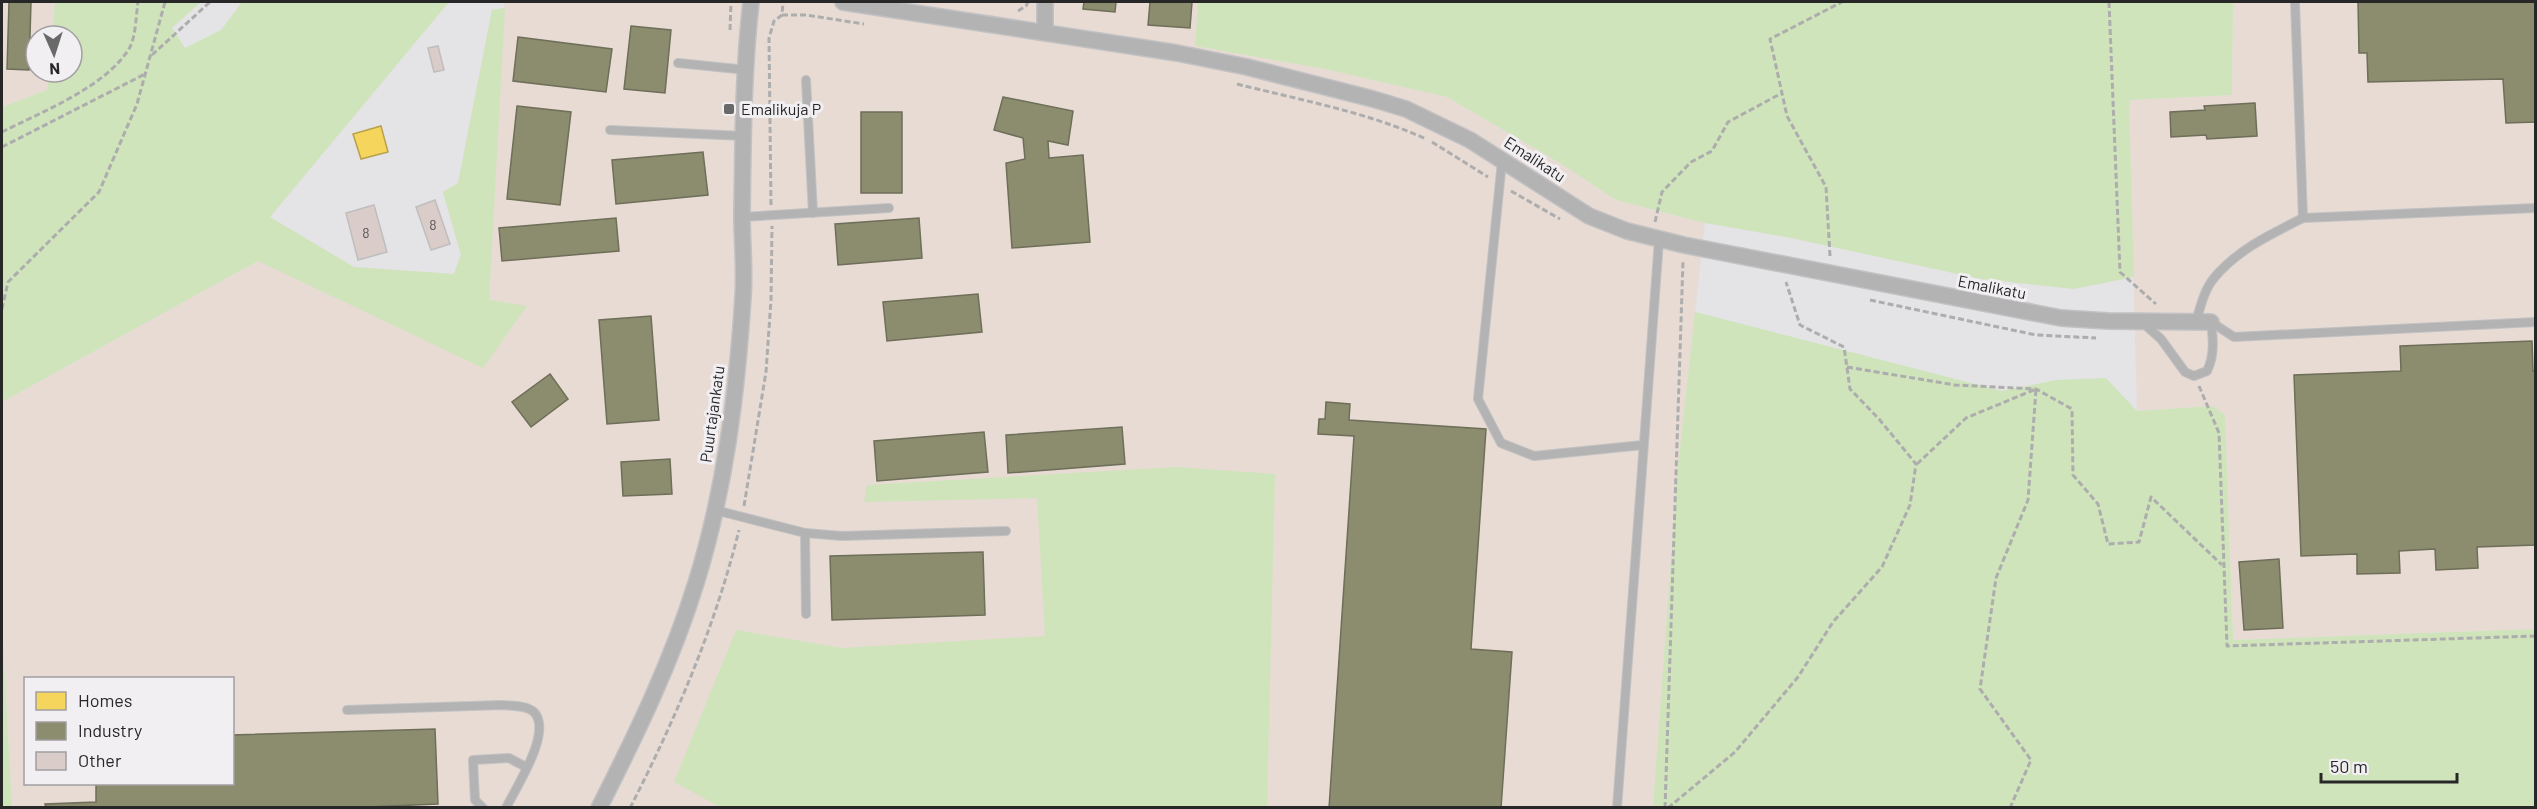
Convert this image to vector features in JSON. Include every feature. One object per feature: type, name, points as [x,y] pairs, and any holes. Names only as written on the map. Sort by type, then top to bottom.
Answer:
[{"type":"street","name":"Puurtajankatu","points":[[599,807],[646,714],[679,633],[716,510],[738,371],[743,293],[744,136],[751,2]]},
{"type":"street","name":"Emalikatu","points":[[843,2],[1045,31],[1247,67],[1373,99],[1406,109],[1503,159],[1588,216],[1655,239],[2061,318],[2204,322]]},
{"type":"street","points":[[1044,2],[1045,31]]},
{"type":"lane","points":[[2295,2],[2303,218]]},
{"type":"lane","points":[[678,63],[747,69]]},
{"type":"lane","points":[[806,80],[813,213]]},
{"type":"lane","points":[[610,130],[744,136]]},
{"type":"lane","points":[[1503,159],[1478,399],[1501,443],[1534,456],[1643,446]]},
{"type":"lane","points":[[742,217],[889,208]]},
{"type":"lane","points":[[2142,322],[2161,339],[2185,372],[2194,376],[2207,371],[2210,365],[2213,341],[2204,322],[2202,301],[2213,279],[2241,252],[2303,218],[2535,208]]},
{"type":"lane","points":[[1617,807],[1657,257],[1655,239]]},
{"type":"lane","points":[[2204,322],[2234,337],[2535,322]]},
{"type":"lane","points":[[716,510],[805,533],[842,536],[1006,531]]},
{"type":"lane","points":[[805,533],[806,614]]},
{"type":"lane","points":[[347,710],[502,705],[522,706],[533,711],[540,722],[539,740],[506,807]]},
{"type":"lane","points":[[483,807],[475,800],[473,760],[509,758],[526,766]]},
{"type":"path","points":[[2,132],[70,97],[112,69],[131,45],[138,2]]},
{"type":"path","points":[[2,309],[8,282],[99,192],[137,104],[165,2]]},
{"type":"path","points":[[150,57],[210,2]]},
{"type":"path","points":[[1831,272],[1826,187],[1787,116],[1770,39],[1842,2]]},
{"type":"path","points":[[2109,2],[2120,272],[2175,322]]},
{"type":"path","points":[[782,15],[806,15],[864,24]]},
{"type":"path","points":[[2,147],[145,74]]},
{"type":"path","points":[[1229,81],[1406,130],[1432,142],[1560,219]]},
{"type":"path","points":[[1655,239],[1662,192],[1691,162],[1712,150],[1728,122],[1782,93]]},
{"type":"path","points":[[1666,807],[1684,245]]},
{"type":"path","points":[[1657,257],[1693,263]]},
{"type":"path","points":[[1797,284],[1785,282],[1800,325],[1844,347],[1850,389],[1879,419],[1916,465]]},
{"type":"path","points":[[1866,299],[2036,335],[2102,338]]},
{"type":"path","points":[[1847,367],[1955,385],[2036,389],[2072,409],[2073,475],[2098,504],[2108,544],[2139,542],[2151,497],[2224,566]]},
{"type":"path","points":[[2194,376],[2219,433],[2226,646],[2535,636]]},
{"type":"path","points":[[1666,807],[1734,752],[1798,677],[1833,622],[1882,567],[1910,506],[1916,465],[1966,418],[2036,389]]},
{"type":"path","points":[[2010,807],[2031,760],[1980,689],[1996,578],[2028,500],[2036,389]]},
{"type":"shaded area","points":[[2,2],[55,2],[53,24],[24,24],[24,84],[48,84],[47,90],[2,107]]},
{"type":"shaded area","points":[[505,2],[1198,2],[1195,45],[1325,69],[1447,97],[1560,163],[1616,200],[1705,223],[1677,476],[1653,807],[12,807],[2,625],[2,402],[258,261],[454,274],[461,255],[443,192],[458,183],[492,10],[504,8]]},
{"type":"shaded area","points":[[2233,2],[2535,2],[2535,629],[2233,640],[2225,415],[2213,406],[2137,411],[2129,100],[2232,95]]},
{"type":"green space","points":[[55,2],[201,2],[172,28],[185,48],[221,30],[242,2],[449,2],[270,217],[354,267],[454,274],[461,255],[443,192],[458,183],[492,10],[505,8],[489,300],[527,306],[483,368],[258,261],[2,402],[2,107],[47,90],[48,84],[84,84],[84,24],[53,24]]},
{"type":"green space","points":[[1198,2],[2233,2],[2232,95],[2129,100],[2134,277],[2074,289],[1981,279],[1791,238],[1705,223],[1616,200],[1560,163],[1447,97],[1325,69],[1195,46]]},
{"type":"green space","points":[[1695,312],[2002,391],[2056,380],[2106,378],[2137,411],[2213,406],[2225,415],[2233,640],[2535,629],[2535,807],[1653,807],[1677,475]]},
{"type":"green space","points":[[1176,467],[1275,474],[1267,807],[722,808],[674,782],[736,630],[842,648],[1045,636],[1037,498],[864,502],[867,485]]},
{"type":"green space","points":[[2,625],[12,807],[2,807]]},
{"type":"building: Homes","points":[[381,126],[388,152],[361,159],[353,134]]},
{"type":"building: Industry","points":[[9,2],[31,2],[30,24],[24,24],[24,70],[7,69]]},
{"type":"building: Industry","points":[[1084,2],[1116,2],[1115,12],[1083,9]]},
{"type":"building: Industry","points":[[1150,2],[1192,2],[1190,28],[1148,25]]},
{"type":"building: Industry","points":[[2358,2],[2536,2],[2536,122],[2506,123],[2503,79],[2368,82],[2367,53],[2359,53]]},
{"type":"building: Industry","points":[[631,26],[671,30],[665,93],[624,89]]},
{"type":"building: Industry","points":[[518,37],[612,49],[606,92],[513,81]]},
{"type":"building: Industry","points":[[1003,97],[1073,111],[1068,145],[1048,141],[1049,158],[1083,155],[1090,242],[1012,248],[1006,163],[1025,159],[1023,138],[994,130]]},
{"type":"building: Industry","points":[[2255,103],[2257,136],[2207,139],[2206,135],[2171,137],[2170,112],[2205,110],[2204,106]]},
{"type":"building: Industry","points":[[517,106],[571,112],[560,205],[507,199]]},
{"type":"building: Industry","points":[[861,112],[902,112],[902,193],[861,193]]},
{"type":"building: Industry","points":[[703,152],[708,195],[616,204],[612,160]]},
{"type":"building: Industry","points":[[616,218],[619,251],[502,261],[499,228]]},
{"type":"building: Industry","points":[[919,218],[922,258],[838,265],[835,224]]},
{"type":"building: Industry","points":[[978,294],[982,332],[887,341],[883,302]]},
{"type":"building: Industry","points":[[651,316],[659,420],[607,424],[599,320]]},
{"type":"building: Industry","points":[[2532,341],[2533,371],[2536,371],[2536,545],[2477,547],[2478,568],[2436,570],[2435,549],[2399,551],[2400,573],[2357,574],[2357,554],[2301,556],[2294,375],[2401,371],[2400,346]]},
{"type":"building: Industry","points":[[550,374],[568,399],[531,427],[512,402]]},
{"type":"building: Industry","points":[[1326,402],[1350,404],[1349,420],[1486,429],[1471,649],[1512,652],[1501,808],[1329,808],[1354,436],[1318,434],[1319,419],[1325,419]]},
{"type":"building: Industry","points":[[1122,427],[1125,464],[1008,473],[1006,435]]},
{"type":"building: Industry","points":[[984,432],[988,472],[877,481],[874,441]]},
{"type":"building: Industry","points":[[670,459],[672,494],[623,496],[621,462]]},
{"type":"building: Industry","points":[[983,552],[985,615],[832,620],[830,556]]},
{"type":"building: Industry","points":[[2279,559],[2283,628],[2244,630],[2239,562]]},
{"type":"building: Industry","points":[[435,729],[438,804],[343,808],[46,808],[45,804],[96,802],[96,785],[234,785],[234,735]]},
{"type":"building: Other","points":[[438,46],[444,70],[434,72],[428,48]]},
{"type":"building: Other","points":[[435,200],[450,244],[431,250],[416,207]]},
{"type":"building: Other","points":[[374,205],[387,252],[358,260],[346,213]]},
{"type":"place","name":"Emalikuja P","points":[[729,109]]}]
